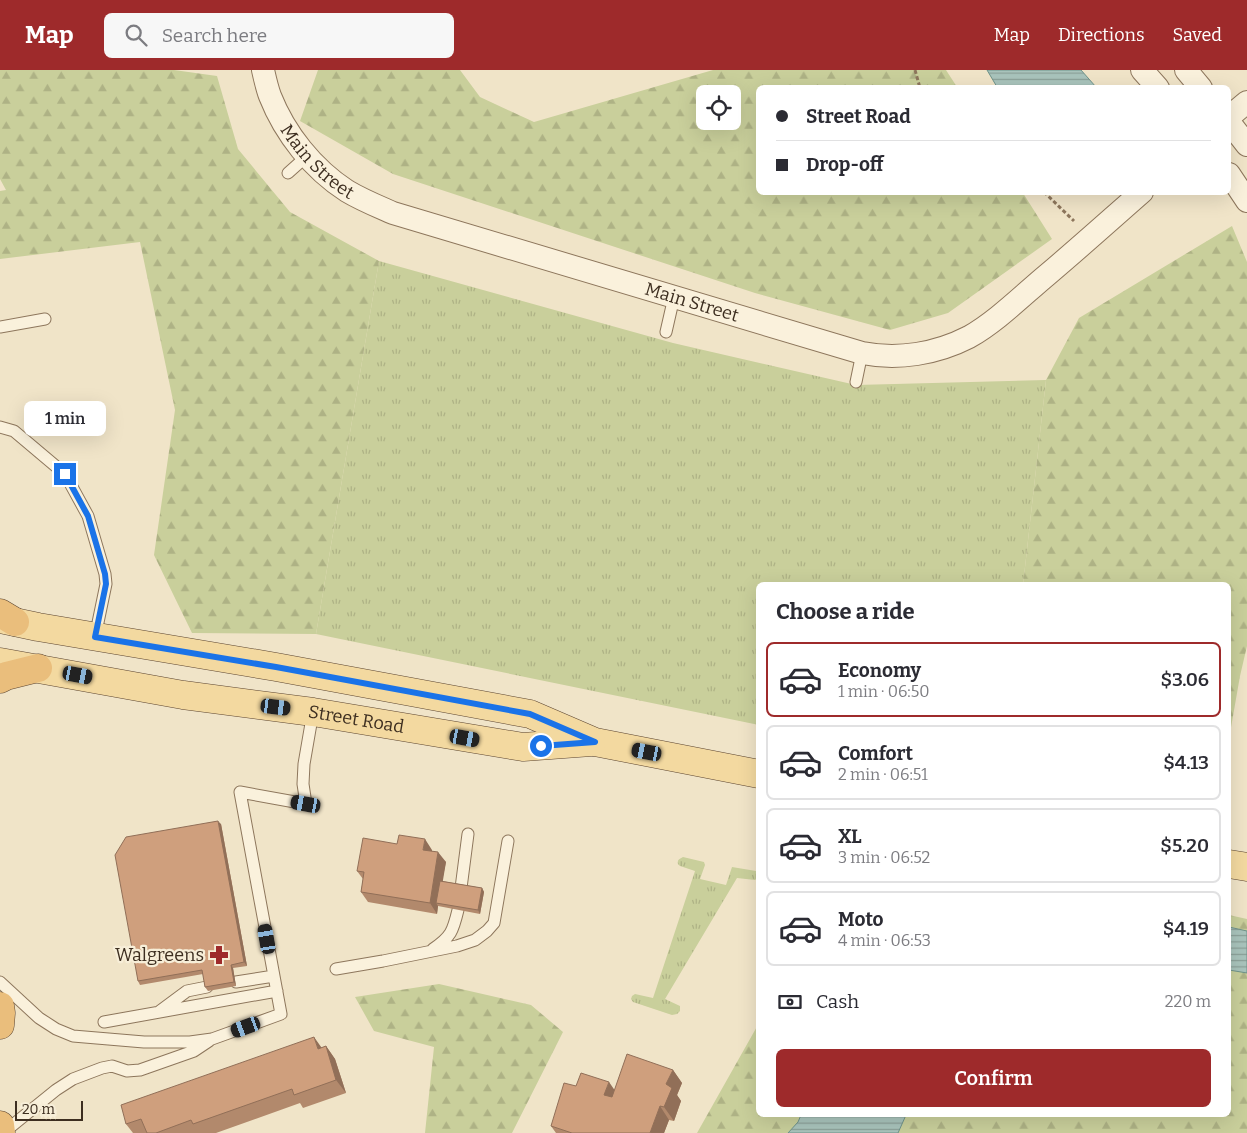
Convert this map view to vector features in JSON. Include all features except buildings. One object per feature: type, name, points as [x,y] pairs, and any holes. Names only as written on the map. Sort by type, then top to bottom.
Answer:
[{"type":"highway","points":[[0,679],[38,668]]},
{"type":"highway","points":[[0,1006],[0,1025]]},
{"type":"highway","points":[[0,1125],[2,1133]]},
{"type":"main road","name":"Street Road","points":[[5,618],[95,637],[285,668],[530,714],[595,742],[756,773]]},
{"type":"main road","name":"Street Road","points":[[0,662],[183,695],[313,712],[523,747],[595,742]]},
{"type":"main road","points":[[1231,864],[1247,867]]},
{"type":"street","name":"Main Street","points":[[263,70],[270,95],[290,135],[323,172],[346,190],[370,203],[393,213],[872,355],[919,354],[944,348],[970,336],[997,317],[1139,195]]},
{"type":"street","points":[[1142,70],[1155,85]]},
{"type":"street","points":[[1186,70],[1198,85]]},
{"type":"street","points":[[1231,116],[1247,102]]},
{"type":"street","points":[[1231,124],[1247,144]]},
{"type":"street","points":[[1231,177],[1247,201]]},
{"type":"lane","points":[[288,173],[307,156]]},
{"type":"lane","points":[[666,332],[674,297]]},
{"type":"lane","points":[[0,327],[44,319]]},
{"type":"lane","points":[[856,382],[862,353]]},
{"type":"lane","points":[[0,427],[14,431],[65,474],[88,516],[105,574],[106,584],[95,637]]},
{"type":"lane","points":[[2,1133],[56,1090],[73,1079],[112,1066],[127,1070],[140,1070],[194,1051],[212,1040],[281,1014],[240,792],[306,804],[304,764],[313,712]]},
{"type":"lane","points":[[461,888],[468,834]]},
{"type":"lane","points":[[336,969],[429,952],[475,940],[494,923],[508,841]]},
{"type":"lane","points":[[429,952],[448,937],[453,928],[458,910]]},
{"type":"lane","points":[[236,982],[274,976]]},
{"type":"lane","points":[[0,982],[39,1018],[56,1030],[73,1036],[153,1042],[212,1040]]},
{"type":"lane","points":[[158,1012],[186,991],[207,987]]},
{"type":"lane","points":[[104,1022],[277,991]]},
{"type":"path","points":[[915,70],[919,85]]},
{"type":"path","points":[[1047,195],[1090,238]]},
{"type":"green space","points":[[0,70],[174,70],[217,76],[238,149],[290,212],[379,261],[316,634],[192,633],[154,555],[175,410],[140,242],[0,259],[0,191],[6,190],[0,179]]},
{"type":"green space","points":[[318,70],[460,70],[480,97],[534,122],[713,70],[946,70],[956,85],[756,85],[756,195],[1024,195],[1052,239],[948,313],[890,330],[755,293],[393,174],[300,121]]},
{"type":"green space","points":[[1232,226],[1247,262],[1247,646],[1231,728],[1231,582],[1023,582],[1046,380],[1079,318]]},
{"type":"green space","points":[[379,261],[673,343],[856,385],[1046,380],[1023,582],[756,582],[756,724],[316,634]]},
{"type":"green space","points":[[683,857],[704,862],[705,865],[700,879],[726,885],[732,867],[756,871],[756,879],[737,878],[665,999],[680,1006],[680,1011],[672,1015],[633,1002],[631,999],[635,994],[653,998],[695,871],[680,866],[678,864],[679,860]]},
{"type":"green space","points":[[1231,915],[1247,919],[1247,1133],[697,1133],[756,1028],[756,1117],[1231,1117]]},
{"type":"green space","points":[[439,984],[531,1005],[563,1032],[512,1133],[425,1133],[434,1047],[374,1031],[355,997]]},
{"type":"water","points":[[987,70],[1081,70],[1094,85],[996,85]]},
{"type":"water","points":[[1231,927],[1247,931],[1247,973],[1231,970]]},
{"type":"water","points":[[800,1117],[905,1117],[898,1133],[788,1133]]},
{"type":"place","name":"Walgreens","points":[[219,955]]},
{"type":"route","points":[[65,474],[88,516],[105,574],[106,584],[95,637],[276,667],[530,714],[595,742],[541,746]]}]
